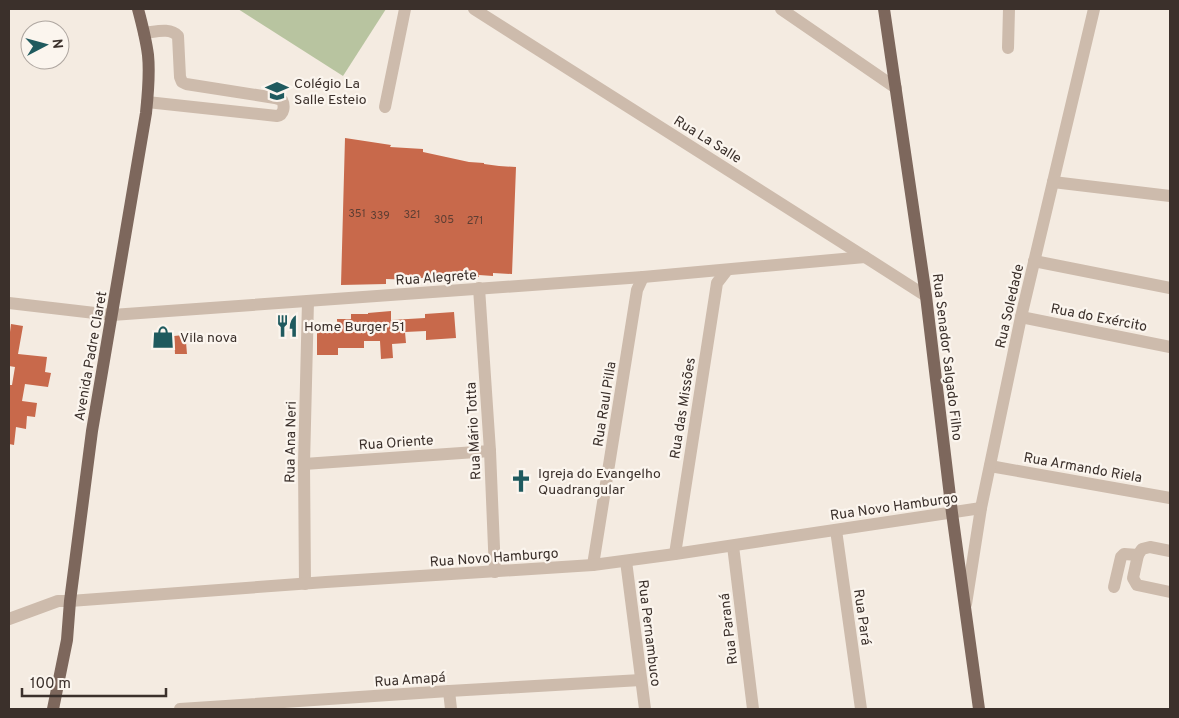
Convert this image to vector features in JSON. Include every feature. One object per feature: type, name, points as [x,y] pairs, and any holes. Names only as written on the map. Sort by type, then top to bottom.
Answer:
[{"type":"main road","name":"Avenida Padre Claret","points":[[53,709],[67,640],[70,601],[92,431],[146,113],[149,87],[148,56],[138,9]]},
{"type":"main road","name":"Rua Senador Salgado Filho","points":[[884,9],[926,296],[952,512],[980,709]]},
{"type":"street","points":[[385,106],[405,9]]},
{"type":"street","name":"Rua La Salle","points":[[474,9],[926,296]]},
{"type":"street","points":[[781,9],[896,88]]},
{"type":"street","points":[[1008,48],[1009,9]]},
{"type":"street","name":"Rua Soledade","points":[[965,611],[981,508],[990,466],[1034,261],[1094,9]]},
{"type":"street","points":[[144,33],[175,32],[178,36],[180,77],[182,82],[275,98],[282,100],[284,104],[282,113],[276,116],[147,102]]},
{"type":"street","points":[[1053,182],[1170,196]]},
{"type":"street","name":"Rua Alegrete","points":[[9,303],[112,316],[479,288],[643,278],[865,257]]},
{"type":"street","points":[[1034,261],[1170,288]]},
{"type":"street","name":"Rua das Missões","points":[[674,554],[717,284],[727,270]]},
{"type":"street","name":"Rua Raul Pilla","points":[[593,565],[637,290],[643,278]]},
{"type":"street","name":"Rua Mário Totta","points":[[479,288],[490,451],[495,572]]},
{"type":"street","name":"Rua Ana Neri","points":[[305,584],[304,464],[308,301]]},
{"type":"street","name":"Rua do Exército","points":[[1022,317],[1170,347]]},
{"type":"street","name":"Rua Oriente","points":[[304,464],[490,451]]},
{"type":"street","name":"Rua Armando Riela","points":[[990,466],[1170,498]]},
{"type":"street","name":"Rua Novo Hamburgo","points":[[9,619],[58,601],[593,565],[733,546],[981,508]]},
{"type":"street","name":"Rua Pará","points":[[836,530],[861,709]]},
{"type":"street","name":"Rua Paraná","points":[[733,546],[753,709]]},
{"type":"street","points":[[1170,551],[1150,547],[1142,549],[1138,555],[1133,578],[1137,585],[1170,592]]},
{"type":"street","points":[[1114,587],[1120,557],[1124,554],[1138,555]]},
{"type":"street","name":"Rua Pernambuco","points":[[626,561],[645,709]]},
{"type":"street","name":"Rua Amapá","points":[[180,709],[267,707],[449,691],[641,680]]},
{"type":"street","points":[[449,691],[451,709]]},
{"type":"green space","points":[[238,9],[386,9],[343,76]]},
{"type":"building","points":[[345,138],[391,145],[390,147],[423,149],[423,152],[469,162],[516,167],[512,274],[493,273],[493,276],[417,278],[417,280],[386,279],[386,284],[341,285]]},
{"type":"building","points":[[391,311],[391,320],[425,318],[425,314],[454,312],[456,338],[426,340],[426,331],[405,332],[406,343],[392,344],[393,358],[381,359],[380,341],[364,341],[364,348],[338,348],[338,355],[317,355],[317,324],[337,324],[337,319],[351,319],[351,314]]},
{"type":"building","points":[[11,324],[23,326],[18,354],[47,357],[45,372],[51,373],[48,387],[25,384],[22,401],[37,403],[35,417],[27,416],[26,429],[16,427],[14,445],[9,444],[9,385],[12,385],[15,367],[9,366]]},
{"type":"building","points":[[184,335],[187,354],[175,354],[174,336]]},
{"type":"place","name":"Colégio La Salle Esteio","points":[[277,91]]},
{"type":"place","name":"Home Burger 51","points":[[287,326]]},
{"type":"place","name":"Vila nova","points":[[163,337]]},
{"type":"place","name":"Igreja do Evangelho Quadrangular","points":[[521,481]]}]
